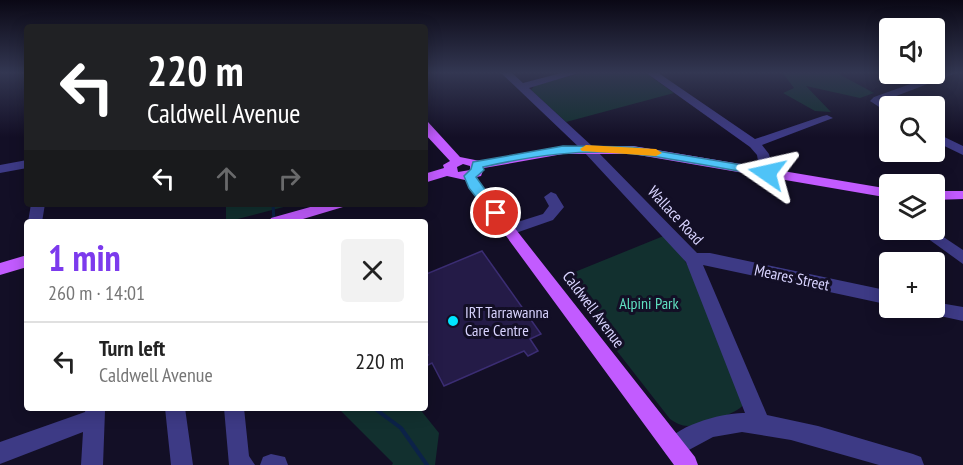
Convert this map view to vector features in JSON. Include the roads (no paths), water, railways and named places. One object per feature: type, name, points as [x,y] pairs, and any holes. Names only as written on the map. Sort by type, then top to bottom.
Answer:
[{"type":"main road","points":[[428,130],[453,166]]},
{"type":"main road","points":[[428,177],[468,160],[473,170],[520,155],[588,149],[655,153],[879,192]]},
{"type":"main road","name":"Caldwell Avenue","points":[[473,170],[474,185],[687,465]]},
{"type":"main road","points":[[945,196],[963,195]]},
{"type":"main road","points":[[286,219],[328,207]]},
{"type":"main road","points":[[0,269],[24,262]]},
{"type":"street","name":"Wallace Road","points":[[527,94],[588,149],[675,236],[693,259],[760,424]]},
{"type":"street","points":[[681,94],[754,144],[763,154],[767,173]]},
{"type":"street","points":[[754,144],[827,118]]},
{"type":"street","points":[[945,142],[963,151]]},
{"type":"street","points":[[0,169],[24,165]]},
{"type":"street","points":[[510,230],[552,214],[557,207],[551,197]]},
{"type":"street","points":[[937,240],[963,258]]},
{"type":"street","name":"Meares Street","points":[[693,259],[710,259],[879,296]]},
{"type":"street","points":[[945,311],[963,314]]},
{"type":"street","points":[[175,411],[182,465]]},
{"type":"street","points":[[234,411],[239,462],[244,465]]},
{"type":"street","points":[[0,453],[95,413],[92,465]]},
{"type":"street","points":[[674,447],[723,424],[760,424],[913,465]]},
{"type":"street","points":[[271,465],[277,465]]},
{"type":"waterway","points":[[273,207],[274,219]]},
{"type":"waterway","points":[[378,411],[401,428],[427,465]]},
{"type":"place","name":"IRT Tarrawanna Care Centre","points":[[453,321]]},
{"type":"park label","name":"Alpini Park","points":[[649,303]]}]
